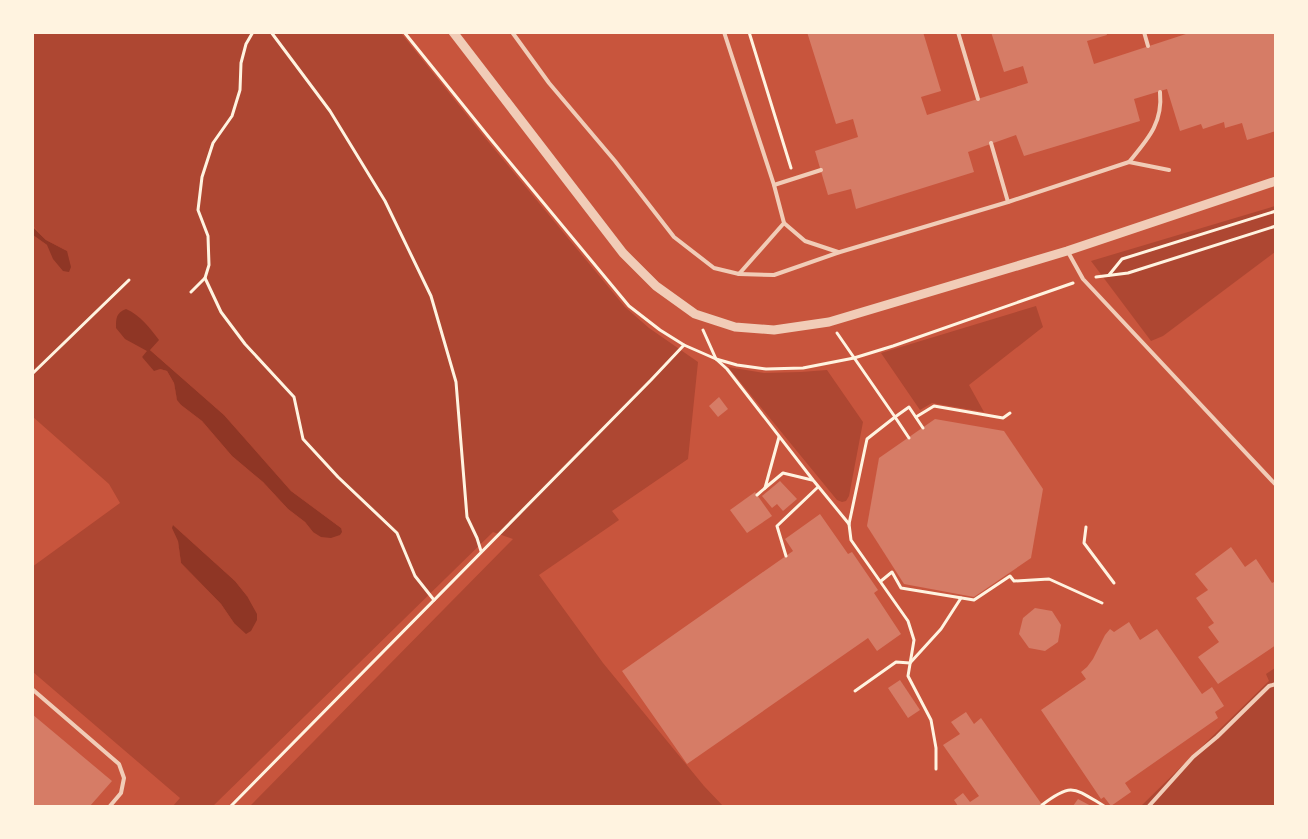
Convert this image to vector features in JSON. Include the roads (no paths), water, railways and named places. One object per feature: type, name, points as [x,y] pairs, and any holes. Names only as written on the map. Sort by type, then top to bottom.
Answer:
[{"type":"street","points":[[453,32],[623,252],[656,286],[695,314],[735,326],[774,330],[829,322],[1067,251],[1276,182]]},
{"type":"lane","points":[[512,32],[549,83],[615,161],[674,236],[714,268],[739,274],[774,275],[840,252],[1008,202],[1129,162],[1169,170]]},
{"type":"lane","points":[[724,32],[774,185],[784,223],[805,241],[840,252]]},
{"type":"lane","points":[[958,32],[978,99]]},
{"type":"lane","points":[[1144,32],[1148,46]]},
{"type":"lane","points":[[1129,162],[1147,141],[1156,126],[1161,99],[1160,92]]},
{"type":"lane","points":[[991,143],[1008,202]]},
{"type":"lane","points":[[774,185],[821,170]]},
{"type":"lane","points":[[739,274],[784,223]]},
{"type":"lane","points":[[1067,251],[1083,279],[1276,485]]},
{"type":"lane","points":[[1149,806],[1193,757],[1217,737],[1269,686],[1276,684]]},
{"type":"lane","points":[[32,689],[119,764],[124,778],[121,793],[110,806]]}]
